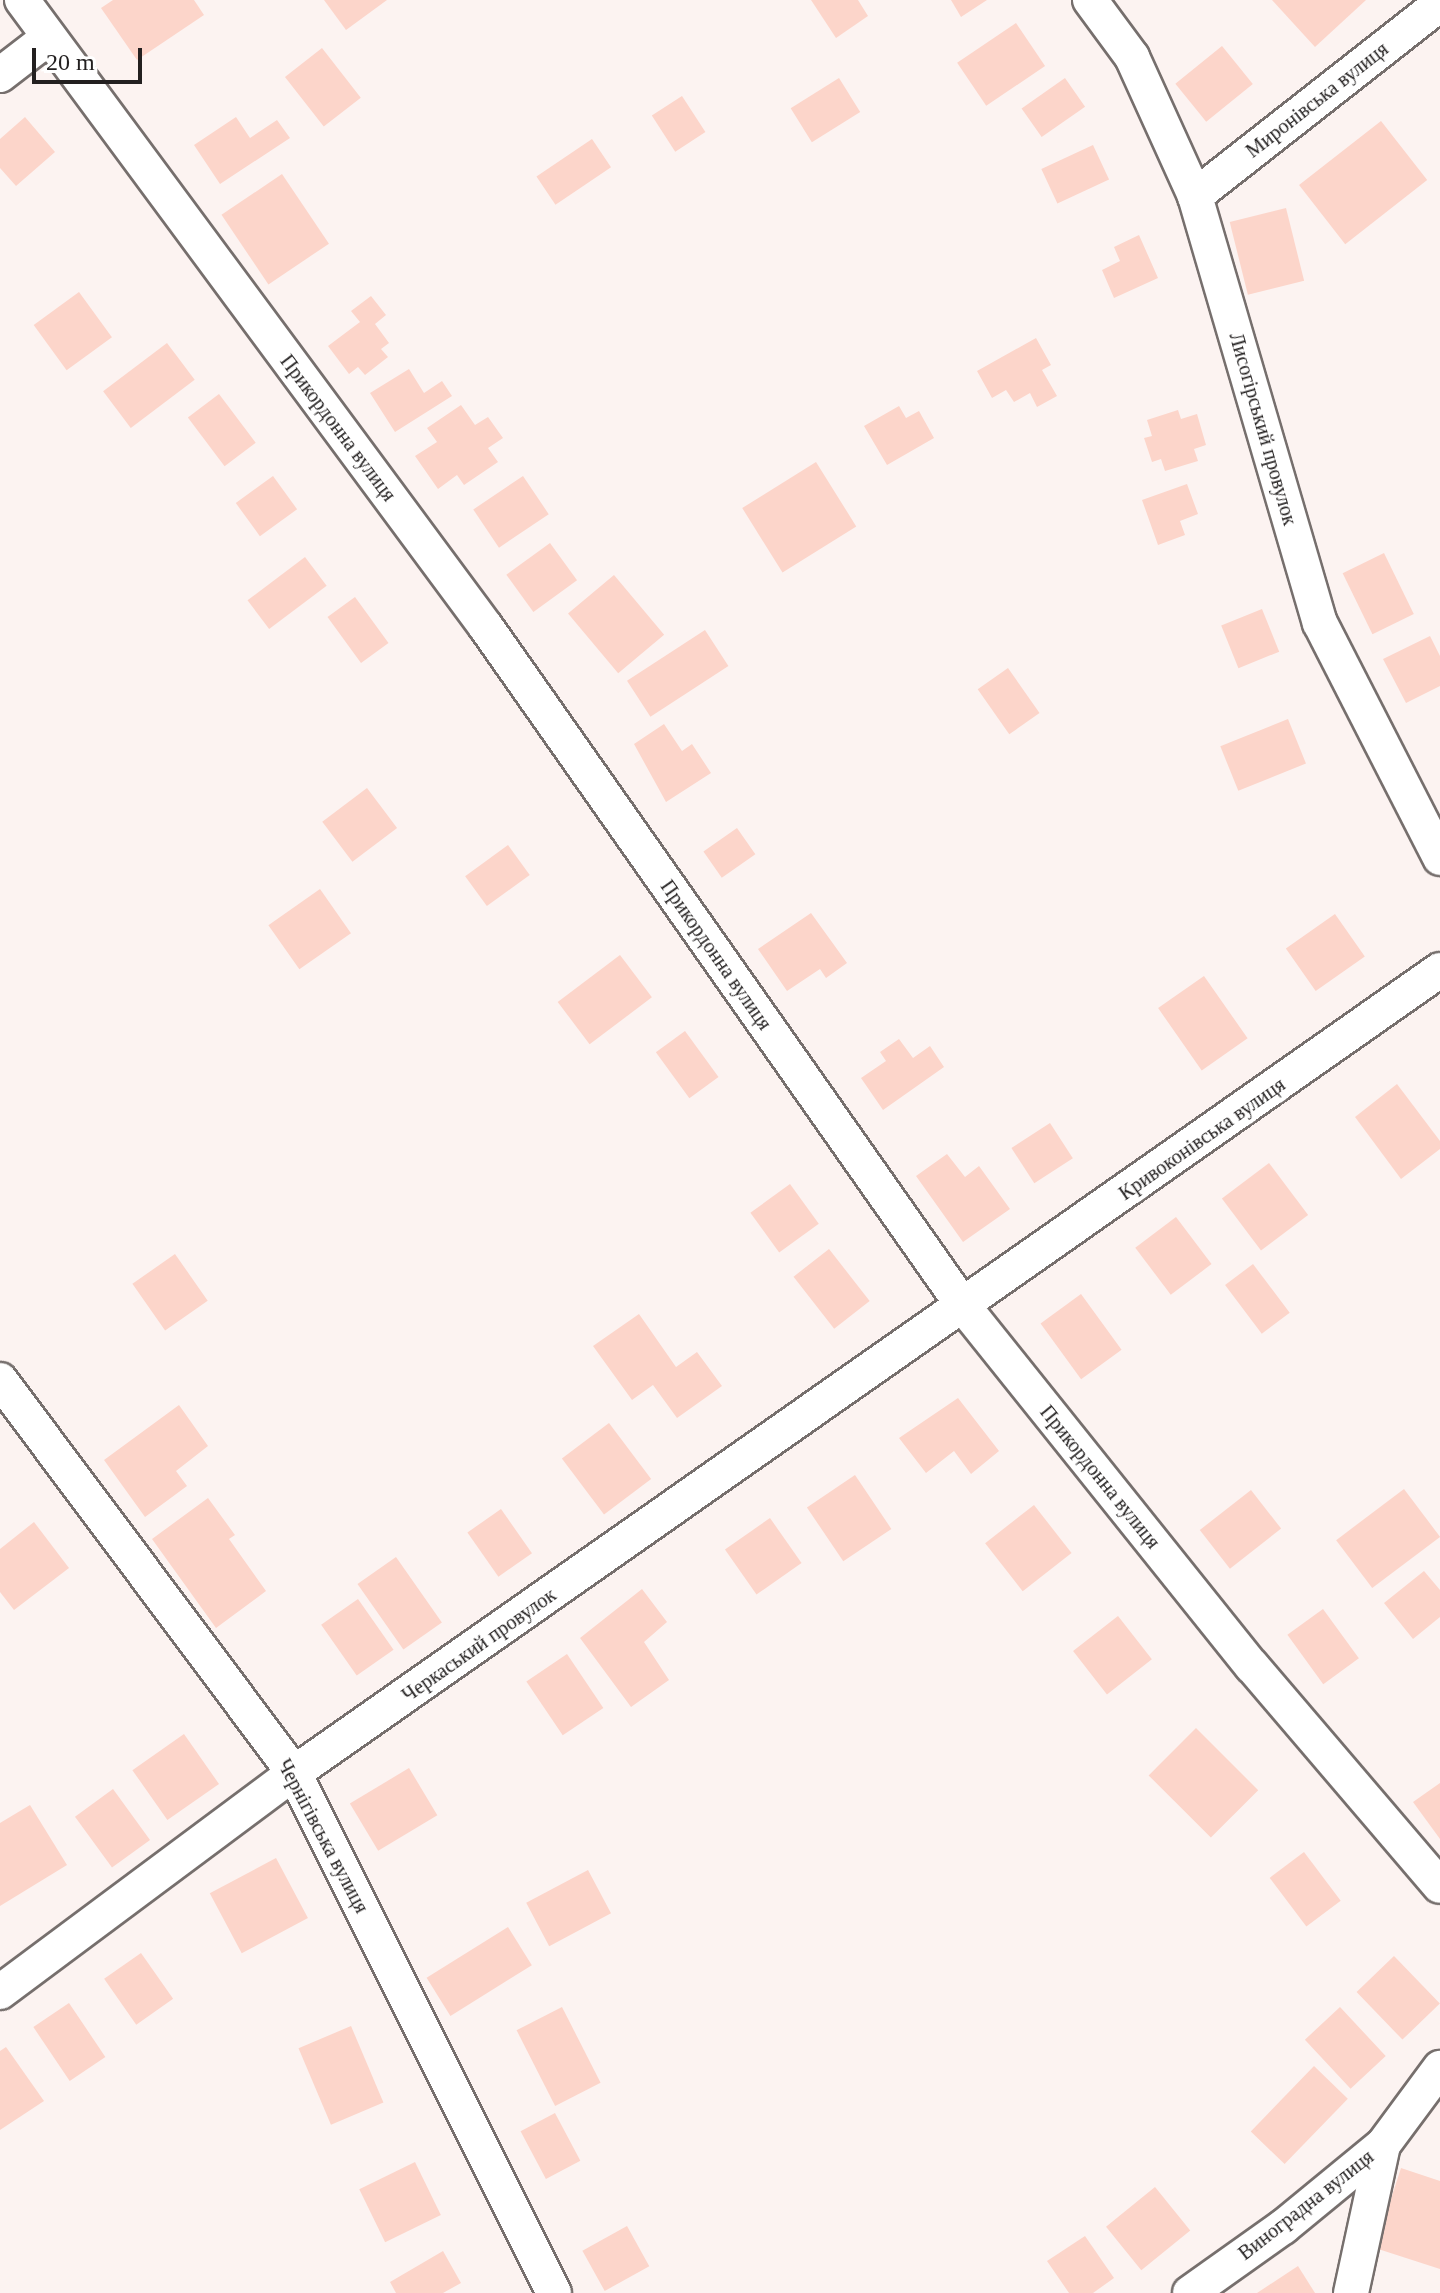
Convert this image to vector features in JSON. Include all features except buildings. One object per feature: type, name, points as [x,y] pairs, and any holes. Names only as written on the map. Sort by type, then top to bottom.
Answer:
[{"type":"street","name":"Прикордонна вулиця","points":[[22,0],[486,627],[964,1307],[1252,1666],[1440,1886]]},
{"type":"street","name":"Лисогірський провулок","points":[[1090,0],[1132,57],[1195,196],[1320,623],[1440,858]]},
{"type":"street","name":"Миронівська вулиця","points":[[1195,196],[1440,4]]},
{"type":"street","points":[[0,75],[48,38]]},
{"type":"street","name":"Кривоконівська вулиця","points":[[964,1307],[1440,970]]},
{"type":"street","name":"Черкаський провулок","points":[[0,1992],[294,1773],[964,1307]]},
{"type":"street","name":"Чернігівська вулиця","points":[[0,1380],[294,1773],[554,2293]]},
{"type":"street","name":"Виноградна вулиця","points":[[1190,2293],[1283,2227],[1383,2145],[1440,2068]]},
{"type":"street","points":[[1351,2293],[1383,2145]]}]
